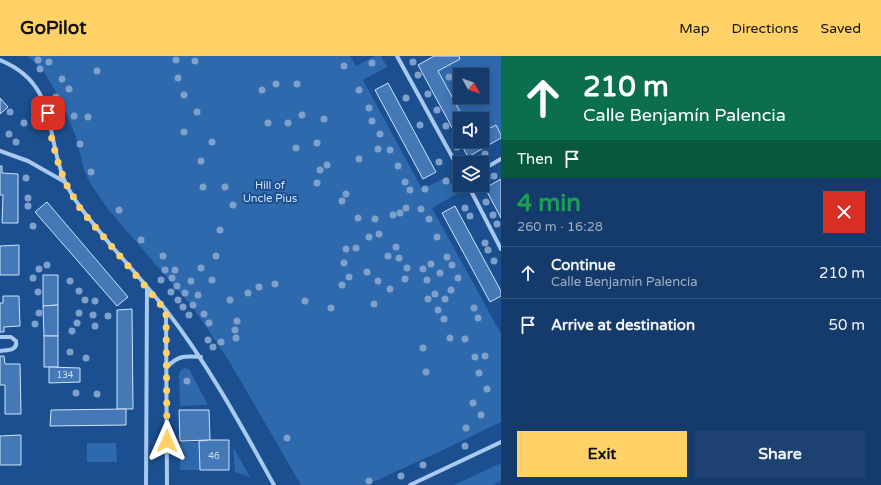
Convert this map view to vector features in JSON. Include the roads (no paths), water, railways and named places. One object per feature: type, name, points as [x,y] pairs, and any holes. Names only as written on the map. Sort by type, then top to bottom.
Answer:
[{"type":"street","points":[[398,56],[453,158]]},
{"type":"street","points":[[0,60],[11,65],[28,77],[39,92],[48,113],[52,140],[65,182],[81,210],[166,311],[201,357],[274,485]]},
{"type":"street","points":[[0,151],[28,161],[65,182]]},
{"type":"street","points":[[489,166],[501,160]]},
{"type":"street","points":[[472,192],[501,249]]},
{"type":"street","points":[[146,485],[147,288]]},
{"type":"street","points":[[166,311],[167,485]]},
{"type":"street","points":[[0,337],[11,337],[16,340],[17,343],[11,350],[0,351]]},
{"type":"street","points":[[167,367],[180,357],[201,357]]},
{"type":"street","points":[[410,485],[501,442]]},
{"type":"park label","name":"Hill of Uncle Pius","points":[[270,191]]}]
